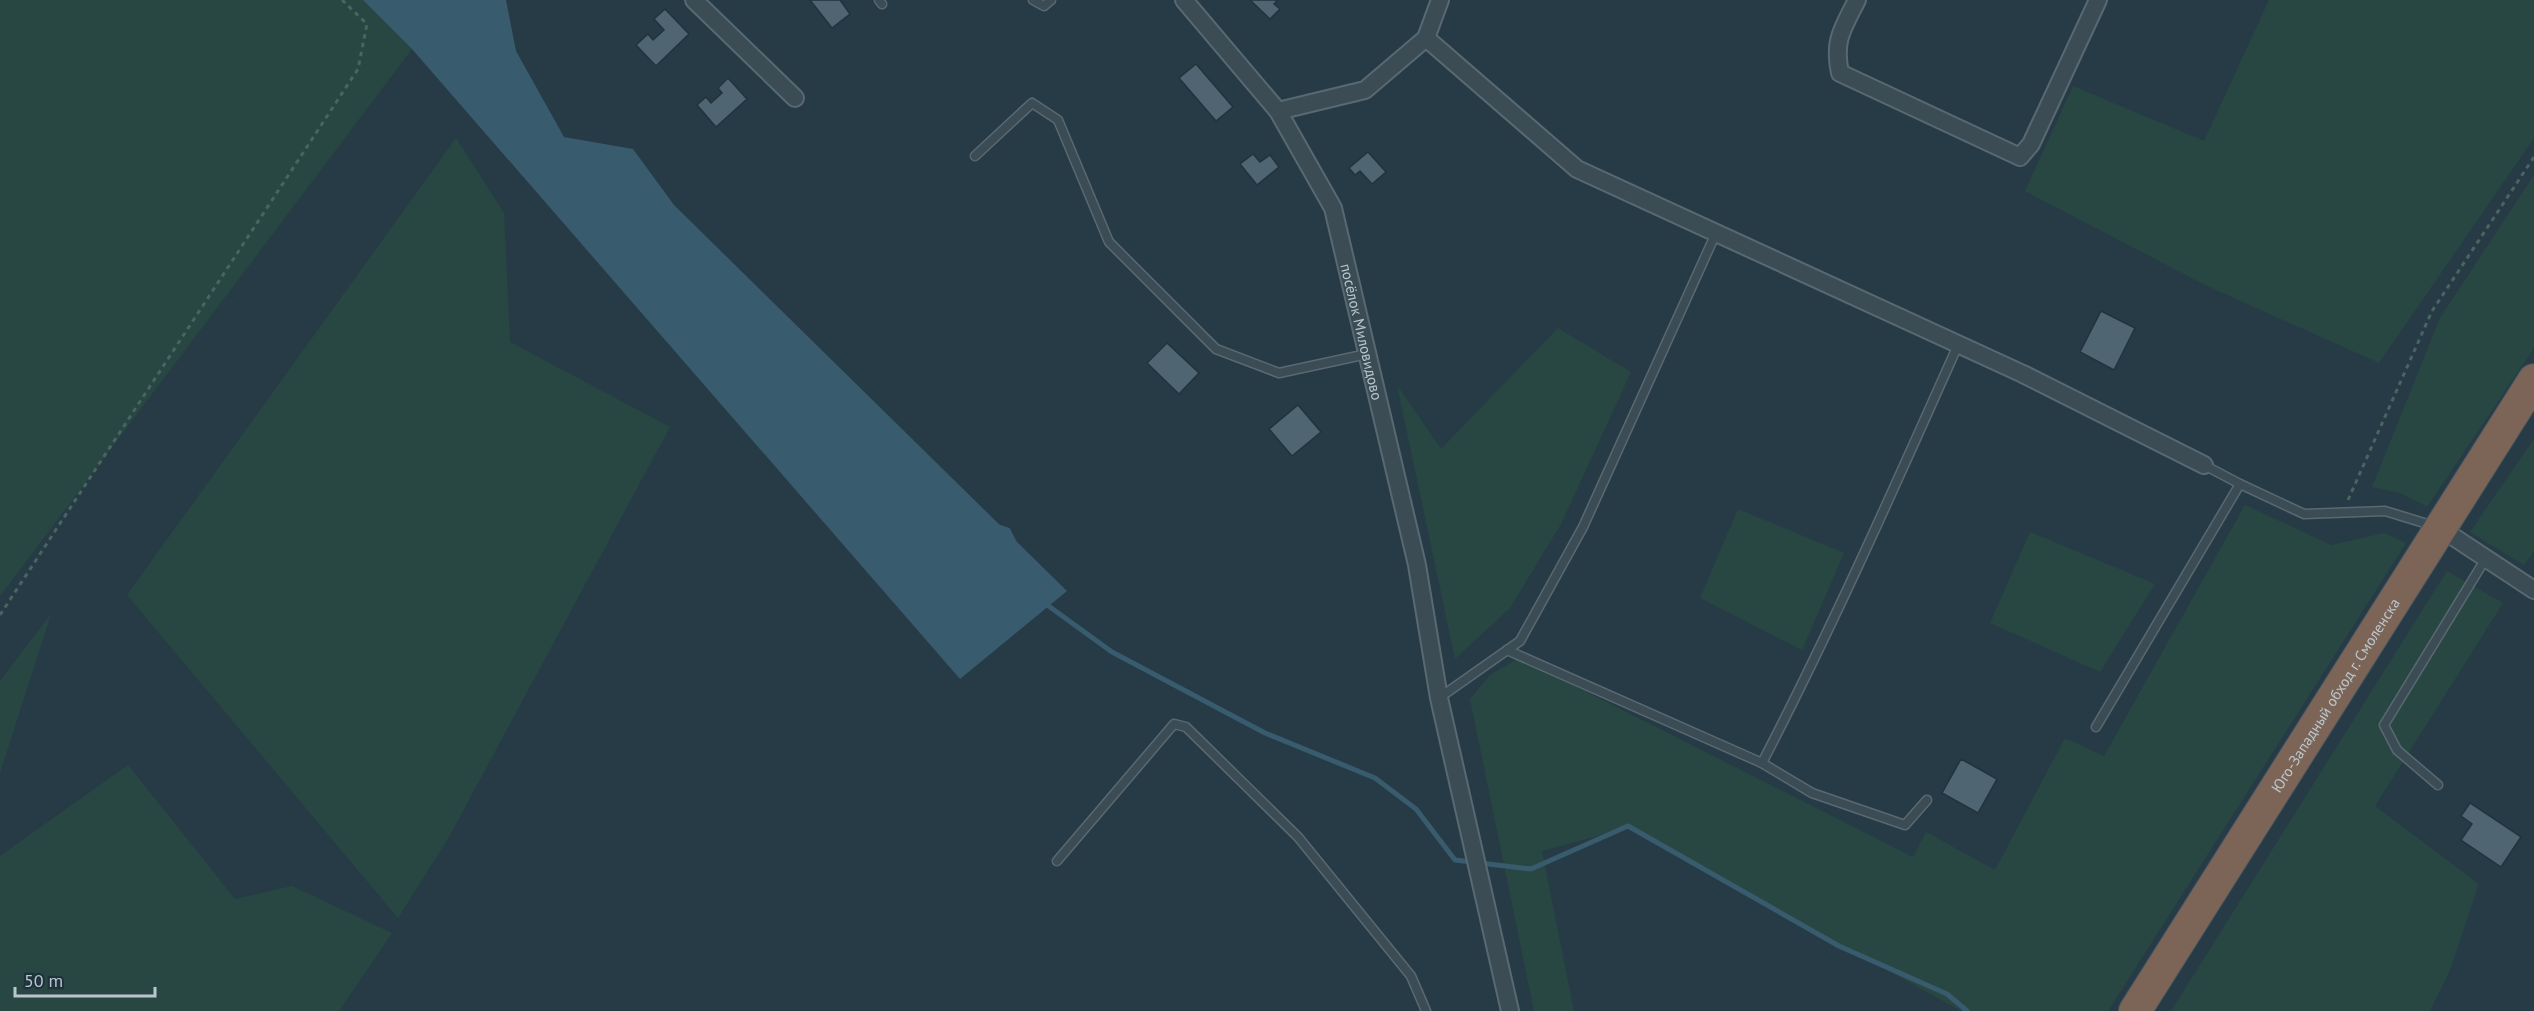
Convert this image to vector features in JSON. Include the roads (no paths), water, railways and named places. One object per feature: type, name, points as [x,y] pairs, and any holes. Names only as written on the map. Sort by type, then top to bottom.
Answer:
[{"type":"highway","name":"Юго-Западный обход г. Смоленска","points":[[2135,1011],[2534,380]]},
{"type":"street","points":[[694,0],[795,98]]},
{"type":"street","name":"посёлок Миловидово","points":[[1184,0],[1278,111],[1333,208],[1417,565],[1439,698],[1510,1011]]},
{"type":"street","points":[[1278,111],[1365,90],[1426,38],[1440,0]]},
{"type":"street","points":[[1857,0],[1837,38],[1836,54],[1840,73],[2020,157],[2031,144],[2097,0]]},
{"type":"street","points":[[1426,38],[1578,169],[2023,374],[2204,465]]},
{"type":"street","points":[[2440,528],[2534,590]]},
{"type":"lane","points":[[1033,0],[1044,6],[1051,0]]},
{"type":"lane","points":[[975,156],[1032,103],[1058,120],[1109,242],[1216,349],[1279,373],[1367,354]]},
{"type":"lane","points":[[1439,698],[1520,641],[1583,527],[1716,233]]},
{"type":"lane","points":[[1762,762],[1810,670],[1958,345]]},
{"type":"lane","points":[[2204,465],[2304,514],[2385,511],[2440,528]]},
{"type":"lane","points":[[2096,727],[2240,484]]},
{"type":"lane","points":[[2438,785],[2397,750],[2384,725],[2486,558]]},
{"type":"lane","points":[[1507,650],[1762,762],[1812,793],[1905,825],[1928,800]]},
{"type":"lane","points":[[1057,861],[1174,724],[1186,727],[1298,837],[1411,976],[1426,1011]]},
{"type":"water","points":[[363,0],[506,0],[516,51],[564,137],[633,149],[674,205],[1067,591],[960,679],[412,49]]},
{"type":"waterway","points":[[996,526],[1008,530],[1014,542]]},
{"type":"waterway","points":[[1043,602],[1112,652],[1265,733],[1375,778],[1416,809],[1455,860],[1531,869],[1628,826],[1839,946],[1947,994],[1967,1011]]}]
